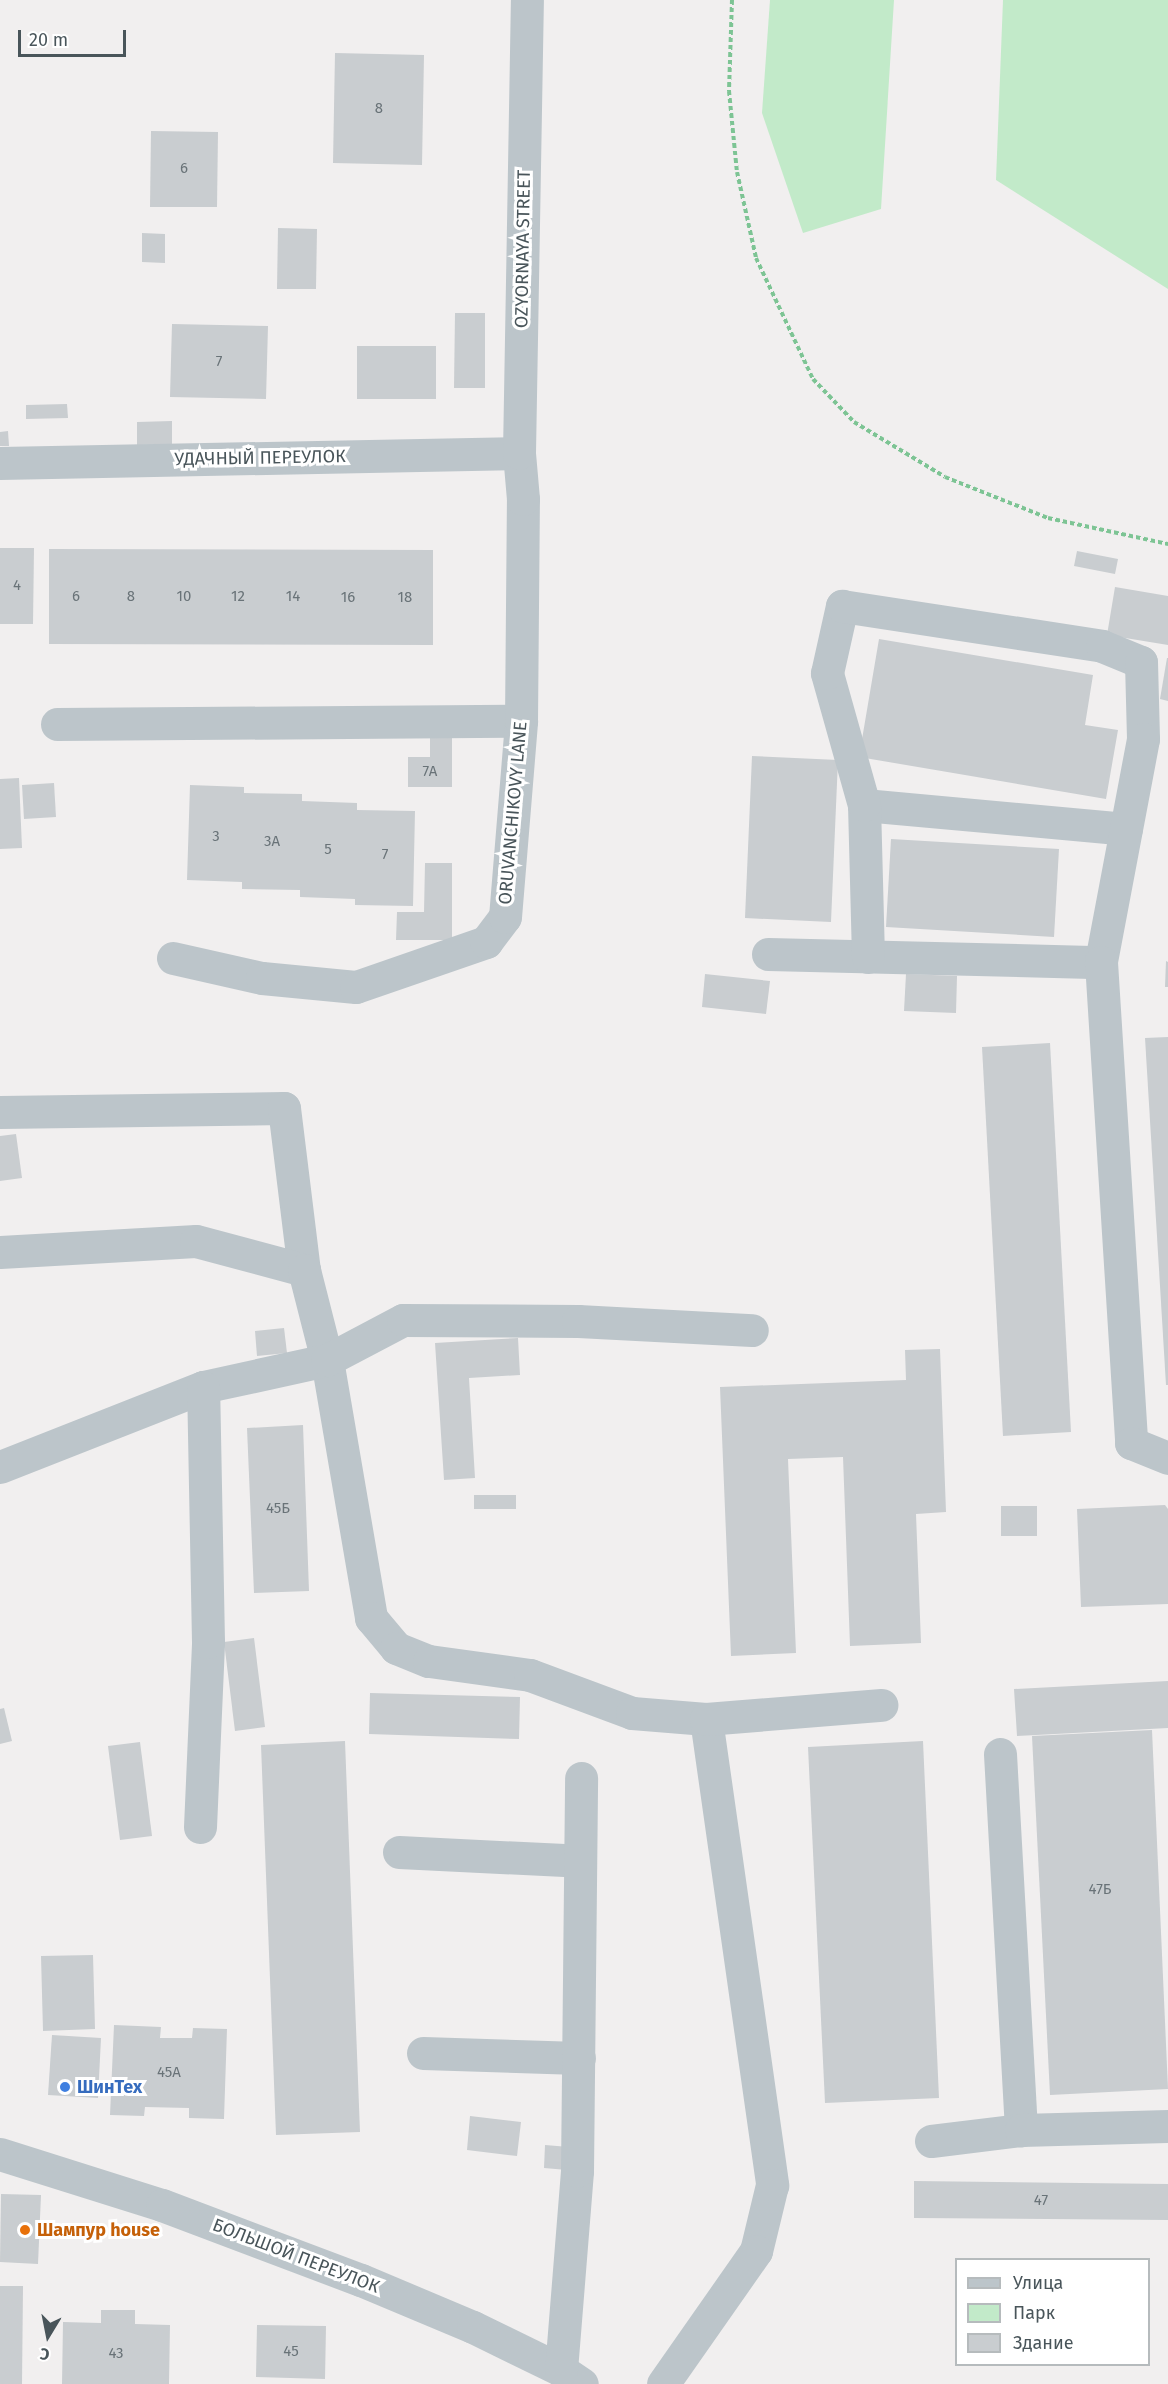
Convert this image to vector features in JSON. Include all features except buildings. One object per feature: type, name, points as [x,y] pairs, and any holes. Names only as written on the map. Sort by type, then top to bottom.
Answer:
[{"type":"street","name":"OZYORNAYA STREET","points":[[523,499],[519,453],[527,0]]},
{"type":"street","name":"УДАЧНЫЙ ПЕРЕУЛОК","points":[[0,464],[519,453]]},
{"type":"street","name":"ORUVANCHIKOVY LANE","points":[[173,958],[262,978],[356,987],[486,942],[505,917],[521,721],[523,499]]},
{"type":"street","points":[[868,957],[864,805],[827,673],[842,606],[1102,646],[1142,662],[1156,741],[1126,829],[1101,962],[1131,1443],[1168,1458]]},
{"type":"street","points":[[57,724],[521,721]]},
{"type":"street","points":[[864,805],[1126,829]]},
{"type":"street","points":[[768,954],[1101,962]]},
{"type":"street","points":[[0,1112],[284,1108],[304,1270],[327,1360],[371,1618],[396,1648],[429,1661],[530,1675],[632,1713],[706,1719],[881,1705]]},
{"type":"street","points":[[0,1252],[196,1241],[304,1270]]},
{"type":"street","points":[[0,1467],[203,1388],[327,1360],[403,1320],[578,1321],[752,1330]]},
{"type":"street","points":[[200,1827],[208,1642],[203,1388]]},
{"type":"street","points":[[663,2384],[756,2251],[772,2185],[706,1719]]},
{"type":"street","points":[[1000,1754],[1021,2130]]},
{"type":"street","points":[[572,2377],[579,2058],[581,1778]]},
{"type":"street","points":[[399,1852],[580,1861]]},
{"type":"street","points":[[423,2053],[579,2058]]},
{"type":"street","points":[[931,2141],[1021,2130],[1168,2126]]},
{"type":"street","name":"БОЛЬШОЙ ПЕРЕУЛОК","points":[[0,2154],[162,2205],[361,2280],[572,2377]]},
{"type":"path","points":[[732,0],[729,91],[740,183],[756,258],[813,379],[854,422],[945,477],[1048,518],[1168,544]]},
{"type":"green space","points":[[770,0],[894,0],[881,209],[803,233],[762,113]]},
{"type":"green space","points":[[1003,0],[1168,0],[1168,289],[996,180]]},
{"type":"place","name":"ШинТех","points":[[65,2087]]},
{"type":"place","name":"Шампур house","points":[[25,2230]]}]
